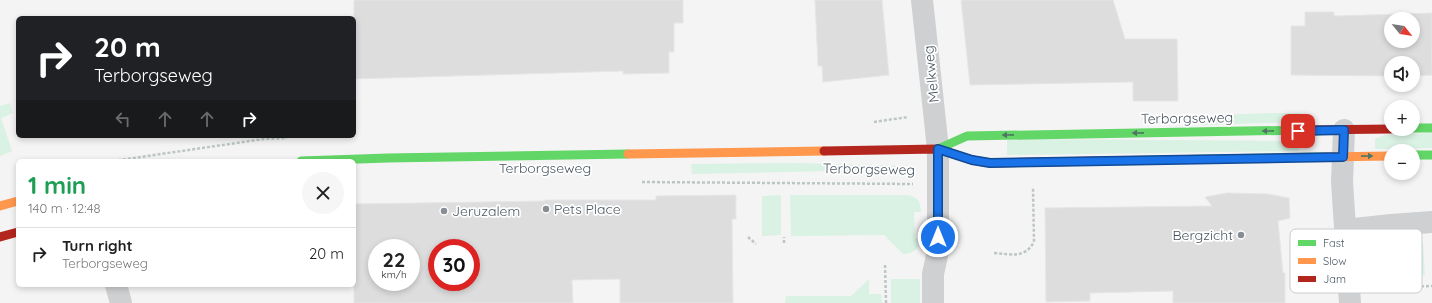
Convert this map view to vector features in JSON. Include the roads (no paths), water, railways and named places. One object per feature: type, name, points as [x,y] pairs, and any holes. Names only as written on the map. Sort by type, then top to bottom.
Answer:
[{"type":"main road","points":[[1420,128],[1432,128]]},
{"type":"main road","name":"Terborgseweg","points":[[938,149],[967,136],[1384,129]]},
{"type":"main road","name":"Terborgseweg","points":[[356,159],[938,149],[972,160],[990,163],[1384,156]]},
{"type":"main road","points":[[1420,155],[1432,155]]},
{"type":"main road","points":[[0,206],[16,201]]},
{"type":"main road","points":[[0,237],[16,233]]},
{"type":"street","name":"Melkweg","points":[[922,0],[938,149],[938,251],[933,274],[934,303]]},
{"type":"street","points":[[1344,130],[1342,182],[1345,229]]},
{"type":"street","points":[[1354,229],[1432,222]]},
{"type":"street","points":[[117,287],[121,303]]},
{"type":"street","points":[[1349,293],[1350,303]]},
{"type":"place","name":"Pets Place","points":[[546,209]]},
{"type":"place","name":"Jeruzalem","points":[[444,211]]},
{"type":"place","name":"Bergzicht","points":[[1241,235]]}]
